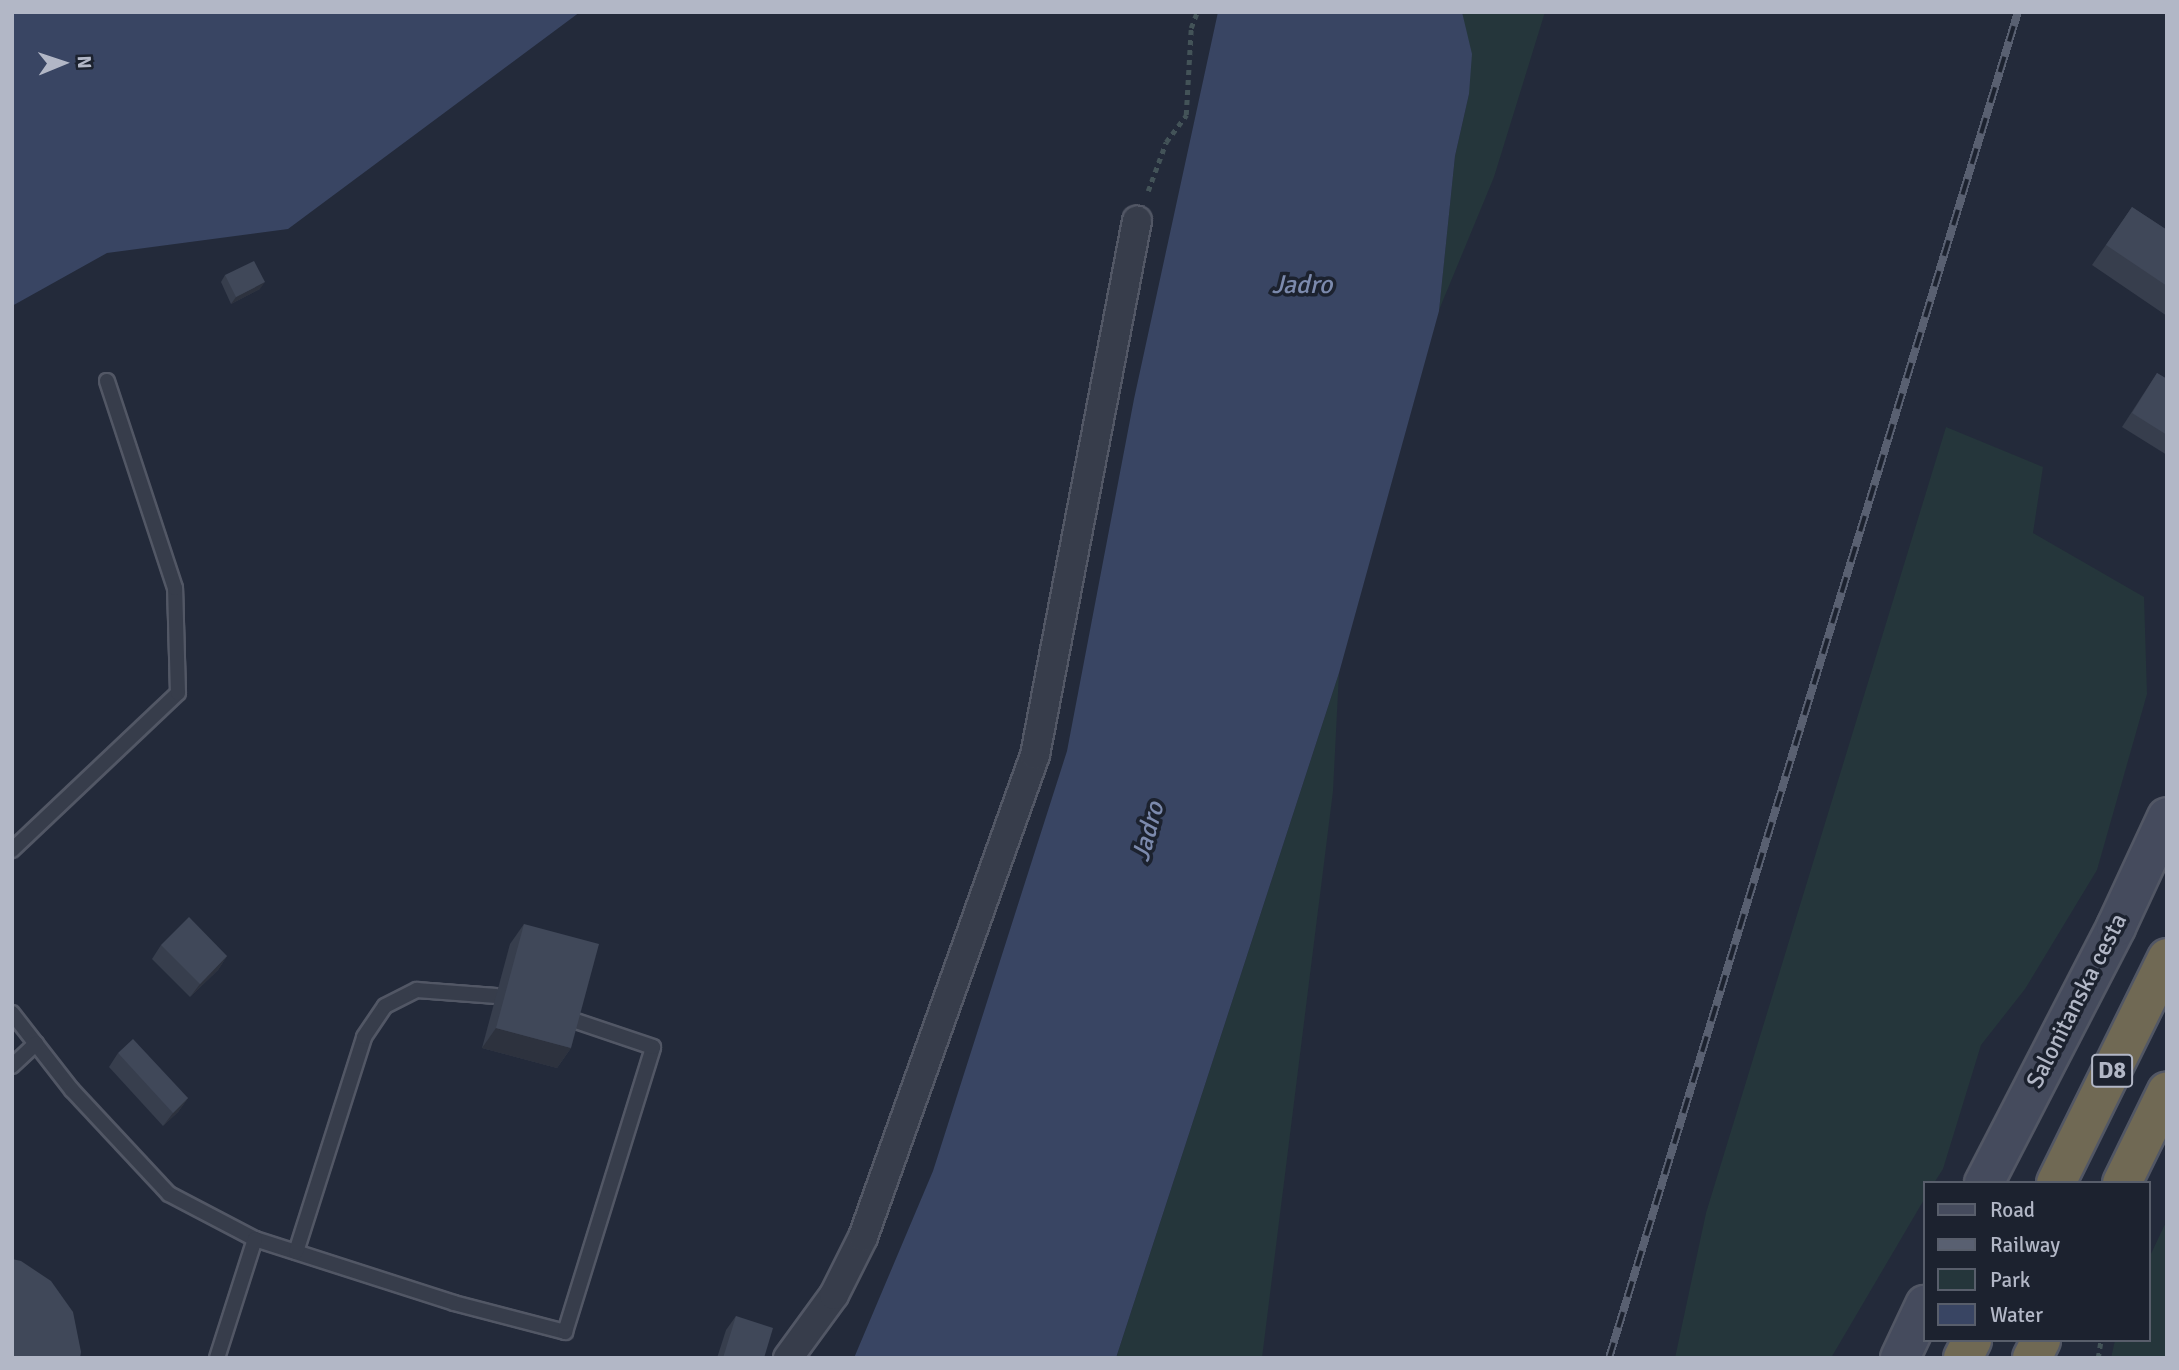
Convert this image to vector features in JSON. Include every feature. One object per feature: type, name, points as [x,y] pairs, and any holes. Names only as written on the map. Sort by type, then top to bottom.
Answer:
[{"type":"highway","name":"D8","points":[[2057,1181],[2167,958]]},
{"type":"highway","name":"D8","points":[[2123,1181],[2167,1091]]},
{"type":"highway","points":[[1963,1358],[1971,1342]]},
{"type":"highway","points":[[2032,1358],[2040,1342]]},
{"type":"main road","name":"Salonitanska cesta","points":[[1985,1181],[2116,927],[2167,817]]},
{"type":"main road","points":[[1900,1358],[1924,1306]]},
{"type":"street","points":[[788,1358],[834,1295],[863,1237],[1035,755],[1137,221]]},
{"type":"lane","points":[[12,850],[178,693],[175,588],[107,381]]},
{"type":"lane","points":[[296,1252],[364,1037],[385,1006],[417,990],[496,996]]},
{"type":"lane","points":[[12,1013],[72,1090],[169,1194],[255,1239],[454,1303],[565,1332],[653,1047],[570,1018]]},
{"type":"lane","points":[[12,1066],[37,1044]]},
{"type":"lane","points":[[217,1358],[255,1239]]},
{"type":"path","points":[[1137,221],[1166,142],[1186,115],[1191,28],[1197,12]]},
{"type":"green space","points":[[1462,12],[1545,12],[1494,177],[1439,310],[1455,156],[1469,94]]},
{"type":"green space","points":[[1946,427],[2043,467],[2033,533],[2144,597],[2147,694],[2097,870],[2025,989],[1981,1045],[1943,1169],[1935,1181],[1924,1181],[1924,1200],[1831,1358],[1675,1358],[1706,1213]]},
{"type":"green space","points":[[1339,673],[1333,791],[1262,1358],[1116,1358]]},
{"type":"green space","points":[[2167,1220],[2167,1358],[2111,1358],[2115,1342],[2151,1342],[2151,1254]]},
{"type":"water","points":[[12,12],[580,12],[288,229],[107,253],[12,306]]},
{"type":"water","name":"Jadro","points":[[1218,12],[1462,12],[1472,54],[1469,94],[1455,156],[1439,311],[1339,673],[1116,1358],[854,1358],[933,1171],[1067,751],[1134,399]]},
{"type":"building","points":[[2132,207],[2167,230],[2167,286],[2106,245]]},
{"type":"building","points":[[254,261],[265,282],[236,297],[225,275]]},
{"type":"building","points":[[2157,373],[2167,379],[2167,435],[2132,413]]},
{"type":"building","points":[[189,917],[227,956],[200,984],[161,945]]},
{"type":"building","points":[[524,924],[599,944],[571,1048],[496,1028]]},
{"type":"building","points":[[133,1039],[188,1098],[173,1113],[118,1053]]},
{"type":"building","points":[[12,1259],[21,1261],[51,1281],[73,1312],[80,1358],[12,1358]]},
{"type":"building","points":[[736,1316],[773,1328],[764,1358],[723,1358]]},
{"type":"railway","points":[[1609,1358],[2018,12]]}]
